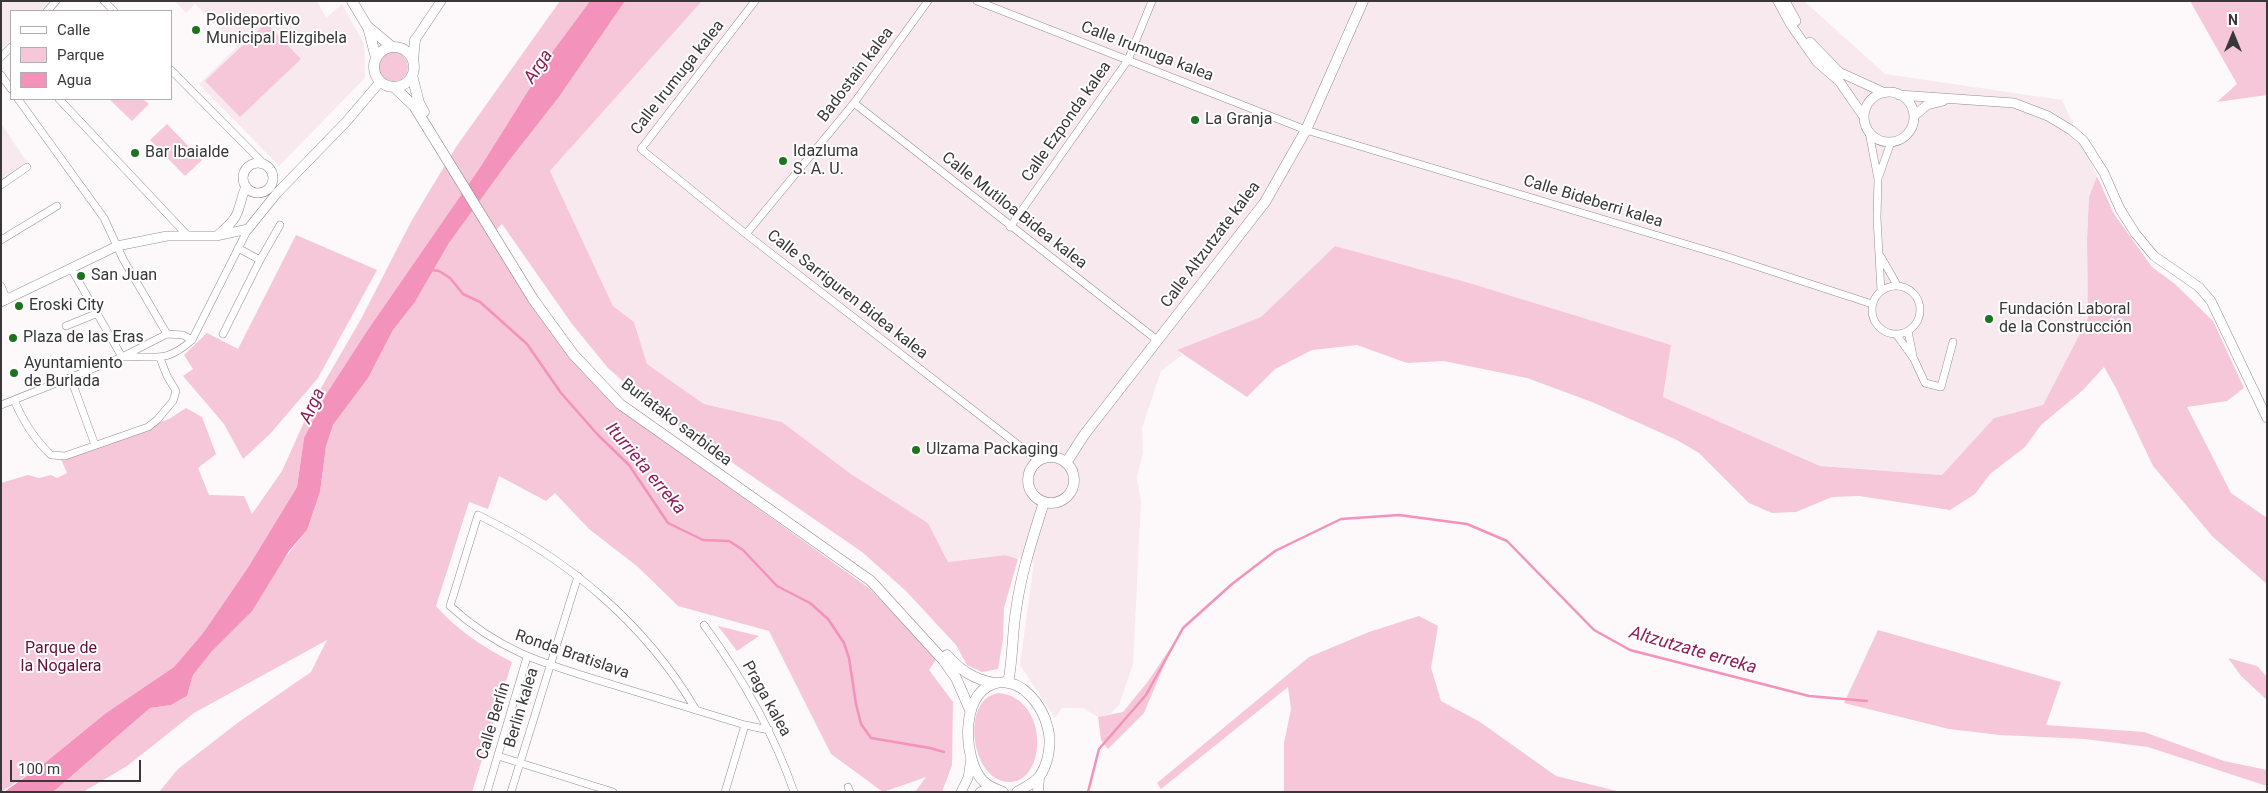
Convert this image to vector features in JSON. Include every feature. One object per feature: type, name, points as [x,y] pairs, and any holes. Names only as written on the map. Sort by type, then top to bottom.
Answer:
[{"type":"main road","points":[[352,1],[367,26],[376,58],[374,71],[380,82],[394,87],[407,83],[412,76],[415,40],[381,52],[376,58]]},
{"type":"main road","name":"Calle Altzutzate kalea","points":[[1066,462],[1084,435],[1265,202],[1306,130],[1363,1]]},
{"type":"main road","points":[[367,26],[395,47],[408,54],[412,60]]},
{"type":"main road","name":"Burlatako sarbidea","points":[[412,76],[418,103],[442,148]]},
{"type":"main road","name":"Burlatako sarbidea","points":[[394,87],[414,106],[442,148],[533,299],[573,354],[620,404],[871,582],[944,661],[956,678],[970,710]]},
{"type":"main road","name":"Burlatako sarbidea","points":[[498,239],[560,327],[583,355],[626,400],[876,579],[952,661],[977,680],[1008,683]]},
{"type":"main road","points":[[1053,457],[1066,462],[1074,476],[1072,491],[1060,501],[1044,502],[1033,493],[1028,480],[1033,466],[1038,461],[1053,457]]},
{"type":"main road","points":[[1038,792],[1039,777],[1049,747],[1049,730],[1042,710],[1032,697],[1021,687],[1008,683],[1012,661],[1016,611],[1026,558],[1044,502]]},
{"type":"main road","points":[[994,683],[983,689],[975,698],[970,710],[968,726],[972,755],[982,781],[1003,792]]},
{"type":"main road","points":[[1017,792],[1039,777]]},
{"type":"street","points":[[104,1],[113,10]]},
{"type":"street","points":[[415,40],[441,1]]},
{"type":"street","name":"Calle Irumuga kalea","points":[[641,149],[755,1]]},
{"type":"street","name":"Badostain kalea","points":[[746,234],[854,103],[928,1]]},
{"type":"street","name":"Calle Irumuga kalea","points":[[977,1],[1306,130]]},
{"type":"street","name":"Calle Ezponda kalea","points":[[1010,227],[1128,60],[1152,1]]},
{"type":"street","points":[[1778,1],[1791,25],[1817,62],[1839,81],[1864,117],[1869,132],[1878,179],[1877,218],[1880,291],[1872,304],[1871,311],[1876,325],[1888,333],[1896,334],[1908,331],[1918,319],[1920,304],[1911,291],[1896,286],[1880,291]]},
{"type":"street","points":[[1785,1],[1801,31],[1839,72],[1885,93],[1918,94],[1951,99],[2014,103],[2048,116],[2083,140],[2104,173],[2120,209],[2135,233],[2154,256],[2199,287],[2211,301],[2267,418]]},
{"type":"street","points":[[1,57],[10,48]]},
{"type":"street","points":[[172,71],[273,175],[290,180]]},
{"type":"street","points":[[1,75],[10,88]]},
{"type":"street","points":[[122,357],[160,358],[179,351],[192,340],[248,228],[277,193],[366,100],[380,82]]},
{"type":"street","points":[[1864,117],[1868,104],[1872,99],[1885,93]]},
{"type":"street","points":[[1899,94],[1909,103],[1914,116]]},
{"type":"street","points":[[1869,132],[1879,140],[1891,142],[1898,140],[1910,130],[1914,116],[1927,105],[1951,99]]},
{"type":"street","points":[[19,100],[104,218],[167,334]]},
{"type":"street","points":[[60,100],[188,236]]},
{"type":"street","name":"Calle Mutiloa Bidea kalea","points":[[854,103],[1010,227],[1158,340]]},
{"type":"street","name":"Calle Bideberri kalea","points":[[1306,130],[1722,255],[1872,304]]},
{"type":"street","points":[[1878,179],[1891,142]]},
{"type":"street","name":"Calle Sarriguren Bidea kalea","points":[[641,149],[746,234],[1038,461]]},
{"type":"street","points":[[216,236],[231,223],[239,212],[241,198],[246,186],[244,175],[247,169],[253,164],[265,165]]},
{"type":"street","points":[[1,185],[27,167]]},
{"type":"street","points":[[246,186],[251,191],[263,192],[270,187],[273,175]]},
{"type":"street","points":[[270,187],[277,193]]},
{"type":"street","points":[[1,240],[57,206]]},
{"type":"street","points":[[223,334],[260,260],[280,226]]},
{"type":"street","points":[[1,286],[4,301],[118,246],[167,236],[216,236],[248,228]]},
{"type":"street","points":[[238,248],[260,260]]},
{"type":"street","points":[[1880,257],[1896,286]]},
{"type":"street","points":[[71,268],[122,357]]},
{"type":"street","points":[[66,326],[98,313]]},
{"type":"street","points":[[1908,331],[1914,359]]},
{"type":"street","points":[[1,405],[71,379],[122,357],[167,334],[183,335],[192,340]]},
{"type":"street","points":[[1896,334],[1914,359],[1925,383],[1941,387],[1953,342]]},
{"type":"street","points":[[14,400],[36,441],[51,455],[65,456],[148,426],[157,420],[176,396],[176,391],[167,376],[160,358]]},
{"type":"street","points":[[71,379],[95,445]]},
{"type":"street","name":"Ronda Bratislava","points":[[696,710],[677,679],[645,638],[612,605],[578,576],[530,542],[478,515],[450,606],[486,635],[527,658],[549,665],[696,710],[745,725],[769,730]]},
{"type":"street","name":"Berlin kalea","points":[[511,792],[578,576]]},
{"type":"street","name":"Praga kalea","points":[[704,625],[740,675],[769,730],[794,792]]},
{"type":"street","name":"Calle Berlín","points":[[487,792],[527,658]]},
{"type":"street","points":[[725,792],[745,725]]},
{"type":"street","points":[[960,792],[968,778],[972,755]]},
{"type":"street","points":[[498,756],[613,792]]},
{"type":"street","points":[[980,792],[991,787]]},
{"type":"shaded area","points":[[1,1],[50,1],[41,10],[10,10],[10,42],[1,49]]},
{"type":"shaded area","points":[[175,1],[317,1],[326,18],[342,4],[364,44],[365,78],[279,166],[199,84],[237,47],[195,4],[186,13]]},
{"type":"shaded area","points":[[702,1],[1804,1],[1885,74],[2062,100],[2097,176],[2089,197],[2087,239],[2088,318],[2043,405],[1994,418],[1942,475],[1820,466],[1663,397],[1671,345],[1335,246],[1261,317],[1177,350],[1182,355],[1161,371],[1142,428],[1143,453],[1137,477],[1141,501],[1133,664],[1119,705],[1110,714],[1098,717],[1083,708],[1062,708],[1055,718],[1020,665],[1034,563],[1005,555],[948,562],[928,523],[851,474],[782,422],[704,404],[647,364],[634,322],[613,306],[550,171]]},
{"type":"shaded area","points":[[1,123],[28,164],[1,182]]},
{"type":"green space","name":"Parque de la Nogalera","points":[[560,1],[590,1],[553,51],[481,166],[367,331],[325,396],[304,438],[297,487],[247,569],[203,633],[174,667],[106,713],[41,766],[1,792],[1,483],[28,475],[39,478],[51,475],[57,478],[67,473],[60,457],[169,419],[186,408],[202,417],[216,454],[198,468],[209,495],[244,496],[252,514],[282,471],[314,400],[361,319],[412,220],[456,147]]},
{"type":"green space","points":[[625,1],[702,1],[550,171],[613,306],[634,322],[647,364],[704,404],[782,422],[851,474],[928,523],[948,562],[1005,555],[1018,559],[1004,608],[1003,639],[998,669],[982,672],[967,665],[956,645],[906,591],[862,552],[653,408],[608,368],[572,324],[502,224],[492,234],[504,254],[624,412],[870,589],[937,658],[929,670],[953,702],[952,765],[942,792],[915,792],[926,777],[883,792],[831,754],[769,631],[678,606],[638,567],[589,529],[555,493],[546,501],[499,476],[488,509],[469,502],[436,606],[471,637],[512,662],[472,792],[159,792],[178,769],[240,721],[311,672],[327,640],[194,713],[127,766],[83,792],[53,792],[150,708],[171,705],[187,696],[193,675],[307,530],[320,492],[326,446],[333,425],[368,378],[393,330],[415,302],[449,243],[508,162],[559,97]]},
{"type":"green space","points":[[2190,1],[2267,1],[2267,95],[2217,102],[2237,84]]},
{"type":"green space","points":[[266,23],[301,59],[240,117],[205,81]]},
{"type":"green space","points":[[393,52],[404,56],[408,67],[404,78],[393,82],[382,78],[378,67],[382,56]]},
{"type":"green space","points":[[110,100],[144,100],[149,104],[132,121]]},
{"type":"green space","points":[[167,124],[202,160],[185,176],[150,140]]},
{"type":"green space","points":[[2097,176],[2114,214],[2152,267],[2175,284],[2213,321],[2244,388],[2227,401],[2187,407],[2231,493],[2267,518],[2267,584],[2213,537],[2153,466],[2104,367],[2083,390],[2041,425],[2025,447],[1990,474],[1975,494],[1950,510],[1859,496],[1832,497],[1796,512],[1772,513],[1749,503],[1699,453],[1677,440],[1592,402],[1527,378],[1444,361],[1407,363],[1357,345],[1312,350],[1275,369],[1247,397],[1177,350],[1261,317],[1335,246],[1469,283],[1671,345],[1663,397],[1820,466],[1942,475],[1994,418],[2043,405],[2088,318],[2087,239],[2089,197]]},
{"type":"green space","points":[[296,235],[377,270],[318,378],[270,434],[243,459],[224,424],[183,376],[193,369],[184,355],[207,333],[238,349]]},
{"type":"green space","points":[[1419,616],[1438,626],[1431,668],[1441,701],[1480,722],[1556,776],[1621,792],[1284,792],[1284,743],[1291,709],[1288,687],[1161,789],[1157,783],[1309,657],[1369,632]]},
{"type":"green space","points":[[718,626],[759,636],[737,651]]},
{"type":"green space","points":[[1878,630],[2061,682],[2046,725],[2144,732],[2224,761],[2267,770],[2267,786],[2148,747],[2085,739],[2000,735],[1949,729],[1844,703]]},
{"type":"green space","points":[[1173,644],[1144,713],[1108,749],[1101,740],[1098,717],[1123,712],[1149,680]]},
{"type":"green space","points":[[2228,658],[2257,666],[2267,677],[2267,700],[2241,676]]},
{"type":"green space","points":[[999,693],[1015,698],[1027,709],[1034,723],[1037,739],[1036,754],[1031,768],[1023,778],[1011,782],[999,780],[989,772],[981,761],[976,747],[974,732],[980,706],[988,697]]},
{"type":"water","points":[[590,1],[625,1],[559,97],[508,162],[449,243],[415,302],[393,330],[368,378],[333,425],[326,446],[320,492],[307,530],[289,551],[252,611],[212,651],[193,675],[187,696],[171,705],[150,708],[53,792],[4,792],[41,766],[106,713],[174,667],[203,633],[247,569],[297,487],[304,438],[325,396],[367,331],[481,166],[553,51]]},
{"type":"waterway","name":"Iturrieta erreka","points":[[431,270],[439,271],[450,278],[463,294],[480,302],[527,344],[561,393],[598,435],[629,465],[668,523],[703,540],[729,541],[743,550],[777,586],[810,603],[828,619],[844,643],[849,658],[861,724],[871,738],[944,752]]},
{"type":"waterway","name":"Altzutzate erreka","points":[[1088,792],[1099,749],[1146,695],[1183,628],[1232,584],[1275,551],[1341,519],[1399,515],[1467,524],[1507,541],[1594,630],[1630,650],[1809,696],[1867,701]]},
{"type":"place","name":"Polideportivo Municipal Elizgibela","points":[[196,30]]},
{"type":"place","name":"La Granja","points":[[1195,120]]},
{"type":"place","name":"Bar Ibaialde","points":[[135,153]]},
{"type":"place","name":"Idazluma S. A. U.","points":[[783,161]]},
{"type":"place","name":"San Juan","points":[[81,276]]},
{"type":"place","name":"Eroski City","points":[[19,306]]},
{"type":"place","name":"Fundación Laboral de la Construcción","points":[[1989,319]]},
{"type":"place","name":"Plaza de las Eras","points":[[13,338]]},
{"type":"place","name":"Ayuntamiento de Burlada","points":[[14,373]]},
{"type":"place","name":"Ulzama Packaging","points":[[916,450]]},
{"type":"water label","name":"Arga","points":[[539,67]]},
{"type":"water label","name":"Arga","points":[[313,406]]}]
